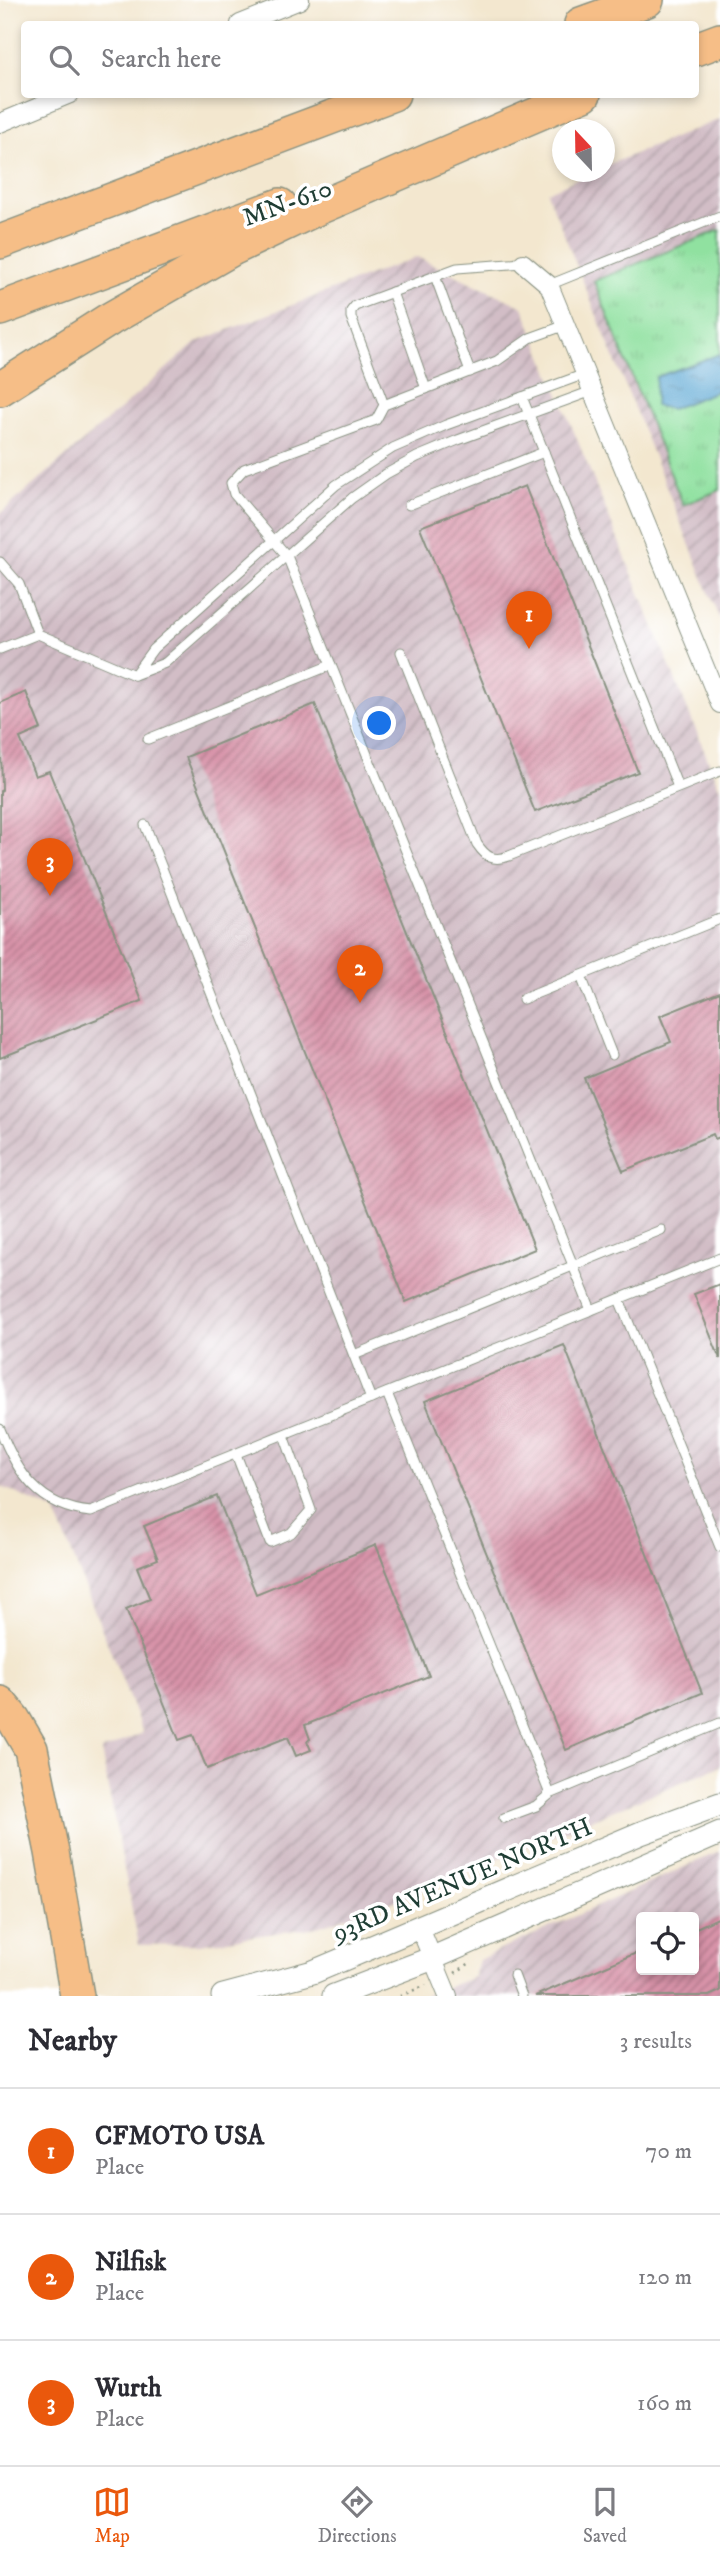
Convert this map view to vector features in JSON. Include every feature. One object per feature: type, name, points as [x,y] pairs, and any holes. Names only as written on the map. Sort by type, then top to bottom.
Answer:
[{"type":"highway","points":[[589,21],[647,0]]},
{"type":"highway","points":[[699,48],[720,40]]},
{"type":"highway","points":[[0,242],[382,98]]},
{"type":"highway","name":"MN-610","points":[[0,309],[563,98]]},
{"type":"highway","points":[[0,389],[60,350],[234,248],[575,98]]},
{"type":"highway","points":[[0,220],[168,167],[265,142]]},
{"type":"highway","points":[[0,410],[54,367],[164,289]]},
{"type":"highway","points":[[0,1703],[14,1720],[31,1749],[52,1852],[76,1996]]},
{"type":"street","points":[[247,21],[299,0]]},
{"type":"street","points":[[0,123],[60,98]]},
{"type":"street","points":[[523,262],[549,285],[720,704]]},
{"type":"street","name":"93RD AVENUE NORTH","points":[[223,1996],[313,1972],[641,1833],[720,1804]]},
{"type":"street","points":[[334,1996],[433,1958],[720,1833]]},
{"type":"street","points":[[420,1928],[448,1996]]},
{"type":"lane","points":[[549,285],[720,216]]},
{"type":"lane","points":[[384,405],[351,317],[355,306],[470,265],[523,262]]},
{"type":"lane","points":[[435,276],[470,372]]},
{"type":"lane","points":[[392,292],[426,389]]},
{"type":"lane","points":[[565,325],[530,338],[497,361],[384,405],[376,420],[244,469],[231,483],[234,494],[287,556],[591,1310]]},
{"type":"lane","points":[[134,675],[153,649],[336,485],[385,453],[446,425],[585,374]]},
{"type":"lane","points":[[0,649],[38,634],[134,675],[165,663],[352,498],[386,474],[417,457],[593,391]]},
{"type":"lane","points":[[522,397],[678,787]]},
{"type":"lane","points":[[409,505],[544,452]]},
{"type":"lane","points":[[0,562],[19,584],[38,634]]},
{"type":"lane","points":[[401,652],[477,844],[486,856],[499,860],[720,771]]},
{"type":"lane","points":[[148,738],[331,665]]},
{"type":"lane","points":[[145,825],[371,1399]]},
{"type":"lane","points":[[523,999],[720,919]]},
{"type":"lane","points":[[581,975],[612,1055]]},
{"type":"lane","points":[[354,1355],[661,1230]]},
{"type":"lane","points":[[0,1429],[14,1463],[27,1483],[77,1510],[91,1511],[284,1436],[720,1258]]},
{"type":"lane","points":[[619,1299],[720,1548]]},
{"type":"lane","points":[[387,1393],[550,1794]]},
{"type":"lane","points":[[236,1454],[270,1542],[290,1534],[311,1510],[284,1436]]},
{"type":"lane","points":[[504,1818],[536,1806],[550,1794],[720,1723]]},
{"type":"lane","points":[[514,1975],[522,1996]]},
{"type":"shaded area","points":[[720,119],[720,620],[547,192],[570,182],[615,182],[615,162]]},
{"type":"shaded area","points":[[417,257],[523,307],[720,789],[720,1766],[401,1899],[317,1927],[199,1944],[139,1945],[101,1751],[143,1733],[55,1511],[0,1486],[0,514],[197,342]]},
{"type":"shaded area","points":[[720,1851],[720,1996],[424,1996],[474,1977],[479,1960]]},
{"type":"green space","points":[[720,230],[720,490],[683,505],[594,281]]},
{"type":"water","points":[[720,354],[720,390],[671,409],[655,406],[656,377]]},
{"type":"building","points":[[525,486],[638,772],[535,812],[420,527]]},
{"type":"building","points":[[26,692],[41,729],[20,738],[35,776],[49,771],[142,1001],[0,1058],[0,703]]},
{"type":"building","points":[[315,704],[535,1249],[406,1302],[186,757]]},
{"type":"building","points":[[720,992],[720,1137],[715,1139],[713,1134],[623,1171],[584,1078],[671,1042],[660,1016]]},
{"type":"building","points":[[720,1284],[720,1359],[694,1294]]},
{"type":"building","points":[[564,1345],[702,1693],[566,1750],[425,1401]]},
{"type":"building","points":[[217,1496],[256,1594],[376,1545],[429,1676],[305,1725],[311,1750],[296,1756],[288,1737],[207,1769],[193,1735],[179,1740],[126,1609],[150,1599],[137,1567],[158,1559],[144,1526]]},
{"type":"building","points":[[720,1917],[720,1991],[709,1996],[535,1996],[636,1953],[636,1975],[699,1975],[699,1927]]},
{"type":"place","name":"CFMOTO USA","points":[[529,649]]},
{"type":"place","name":"Wurth","points":[[50,896]]},
{"type":"place","name":"Nilfisk","points":[[360,1003]]}]
